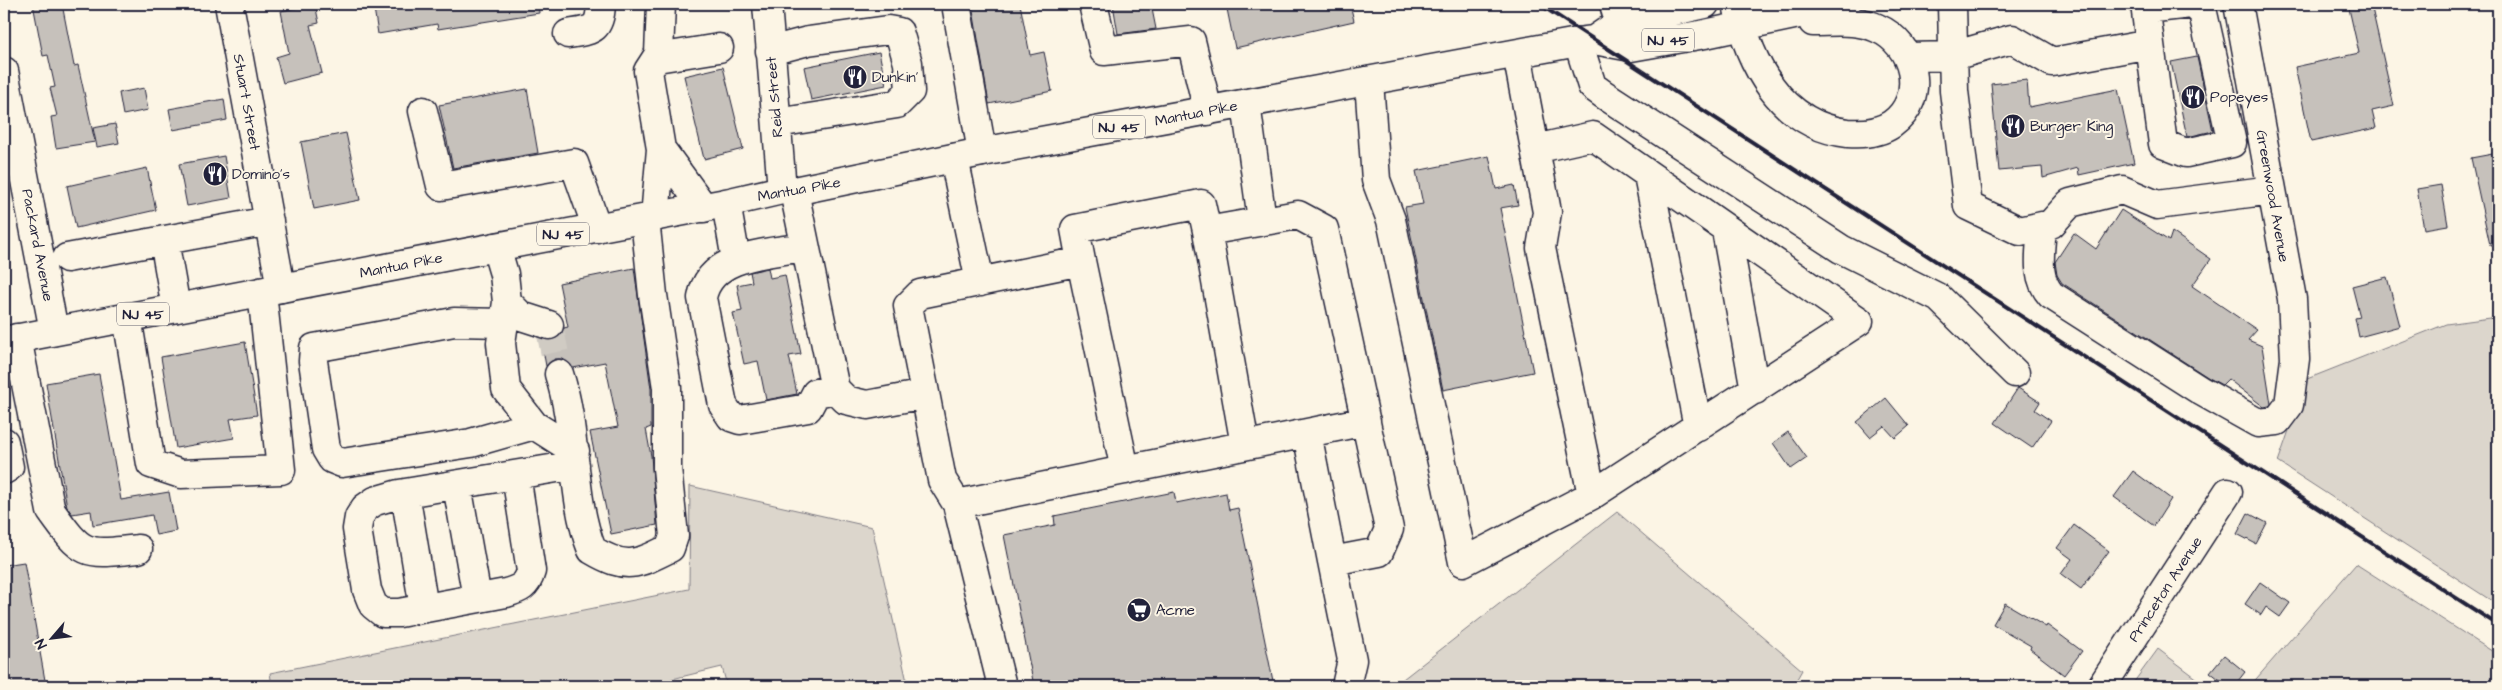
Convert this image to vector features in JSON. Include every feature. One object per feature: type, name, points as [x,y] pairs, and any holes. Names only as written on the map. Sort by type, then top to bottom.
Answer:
[{"type":"main road","name":"Stuart Street","points":[[127,317],[150,464],[181,474],[281,470],[269,221],[229,4]]},
{"type":"main road","points":[[568,34],[592,30],[600,22],[601,4]]},
{"type":"main road","points":[[559,374],[567,398],[575,458],[576,488],[592,550],[607,559],[627,565],[670,548],[674,536],[667,468],[668,404],[650,218],[662,149],[648,71],[659,54],[662,4]]},
{"type":"main road","name":"Reid Street","points":[[767,4],[777,123],[788,190],[805,247],[835,389]]},
{"type":"main road","points":[[956,4],[982,152]]},
{"type":"main road","points":[[1701,4],[1705,34]]},
{"type":"main road","name":"Mantua Pike","points":[[1586,41],[1616,14],[1701,4]]},
{"type":"main road","name":"Mantua Pike","points":[[11,339],[650,218],[982,152],[1586,41],[1631,46],[1705,34],[1739,15],[1771,21],[1846,4]]},
{"type":"main road","points":[[1952,4],[1954,90],[1968,206],[2020,231],[2051,224],[2070,203],[2122,190],[2157,205],[2272,190]]},
{"type":"main road","points":[[2193,4],[2203,13],[2232,143],[2186,153],[2163,144],[2145,6],[2193,4]]},
{"type":"main road","name":"Greenwood Avenue","points":[[2042,226],[2040,272],[2044,288],[2051,295],[2201,391],[2258,423],[2277,421],[2289,405],[2295,359],[2292,299],[2238,4]]},
{"type":"main road","points":[[1097,8],[1104,51],[1191,41],[1208,111]]},
{"type":"main road","points":[[1739,15],[1758,68],[1784,102],[1812,123],[1840,132],[1854,133],[1877,131],[1892,124],[1900,117],[1911,99],[1914,78],[1908,57],[1890,36],[1868,25],[1771,21]]},
{"type":"main road","points":[[770,51],[808,41],[888,30],[899,32],[908,63],[910,91],[896,104],[777,123]]},
{"type":"main road","points":[[1908,57],[1953,56],[2012,39],[2052,62],[2150,44]]},
{"type":"main road","points":[[1586,41],[1592,86],[1841,249],[1939,298],[2015,373]]},
{"type":"main road","points":[[657,58],[719,48]]},
{"type":"main road","points":[[1517,54],[1547,212],[1542,248],[1592,495]]},
{"type":"main road","points":[[2214,64],[2248,60]]},
{"type":"main road","name":"Packard Avenue","points":[[4,71],[54,331]]},
{"type":"main road","points":[[1369,81],[1376,180],[1390,220],[1463,562],[1592,495],[1756,390],[1859,321],[1593,136],[1535,149]]},
{"type":"main road","points":[[1246,104],[1262,220]]},
{"type":"main road","points":[[423,111],[441,186],[574,163],[597,228]]},
{"type":"main road","points":[[662,149],[715,205],[736,260]]},
{"type":"main road","points":[[954,158],[980,282]]},
{"type":"main road","points":[[1648,175],[1698,427]]},
{"type":"main road","points":[[1125,470],[1080,261],[1075,229],[1201,204],[1245,445]]},
{"type":"main road","points":[[1207,231],[1298,215],[1324,229],[1389,529],[1379,552],[1332,561]]},
{"type":"main road","points":[[67,258],[269,221]]},
{"type":"main road","points":[[1726,230],[1756,390]]},
{"type":"main road","points":[[164,240],[176,308]]},
{"type":"main road","points":[[496,247],[504,274],[505,313],[501,344],[506,388],[534,425],[575,458]]},
{"type":"main road","points":[[805,247],[736,260],[711,275],[704,286],[702,298],[726,413],[731,418],[740,420],[808,408],[816,393],[835,389],[846,400],[867,405],[925,394]]},
{"type":"main road","points":[[1002,686],[957,504],[942,480],[908,306],[920,294],[1080,261]]},
{"type":"main road","points":[[534,425],[470,443],[342,463],[332,459],[326,449],[313,361],[314,348],[505,313],[550,325]]},
{"type":"main road","points":[[11,339],[51,511],[65,530],[79,545],[88,551],[104,553],[138,549]]},
{"type":"main road","points":[[957,504],[1366,421]]},
{"type":"main road","points":[[1306,433],[1352,660],[1346,686]]},
{"type":"main road","points":[[4,442],[9,467],[4,470]]},
{"type":"main road","points":[[516,475],[530,571],[528,582],[519,589],[424,608],[383,613],[373,605],[367,590],[358,529],[359,517],[376,500],[405,493],[516,475],[575,458]]},
{"type":"main road","points":[[457,485],[478,598]]},
{"type":"main road","name":"Princeton Avenue","points":[[2102,686],[2228,492]]},
{"type":"main road","points":[[405,493],[424,608]]},
{"type":"shaded area","points":[[2498,317],[2498,605],[2278,462],[2307,379],[2446,324]]},
{"type":"shaded area","points":[[690,486],[872,527],[908,686],[727,686],[722,667],[643,686],[272,686],[270,673],[689,589]]},
{"type":"shaded area","points":[[1617,512],[1802,670],[1793,686],[1394,686]]},
{"type":"shaded area","points":[[2356,564],[2498,655],[2498,686],[2250,686]]},
{"type":"shaded area","points":[[2158,649],[2207,686],[2131,686]]},
{"type":"building","points":[[33,4],[62,4],[74,66],[78,65],[95,142],[56,148],[51,117],[57,116],[50,88],[55,87],[48,55],[43,56]]},
{"type":"building","points":[[315,4],[319,23],[310,25],[322,73],[283,83],[276,57],[289,53],[281,11]]},
{"type":"building","points":[[404,4],[538,4],[539,13],[438,29],[437,24],[378,34],[374,8]]},
{"type":"building","points":[[972,4],[1020,4],[1030,55],[1044,52],[1052,91],[989,104]]},
{"type":"building","points":[[1113,4],[1151,4],[1156,29],[1118,34]]},
{"type":"building","points":[[1226,4],[1350,4],[1354,21],[1235,48]]},
{"type":"building","points":[[2348,4],[2371,4],[2394,106],[2372,111],[2376,128],[2311,142],[2295,67],[2359,53]]},
{"type":"building","points":[[879,52],[886,85],[811,100],[804,67]]},
{"type":"building","name":"Popeyes","points":[[2197,57],[2213,131],[2187,137],[2171,62]]},
{"type":"building","points":[[723,67],[743,149],[704,159],[684,76]]},
{"type":"building","points":[[2027,80],[2029,107],[2118,89],[2134,163],[2079,175],[2078,168],[2043,178],[2042,167],[1999,171],[1991,84]]},
{"type":"building","points":[[144,88],[148,110],[123,115],[119,93]]},
{"type":"building","points":[[527,89],[538,153],[453,168],[439,105]]},
{"type":"building","points":[[224,99],[227,120],[173,130],[169,109]]},
{"type":"building","points":[[115,124],[119,143],[97,147],[93,128]]},
{"type":"building","points":[[346,133],[360,200],[314,209],[301,142]]},
{"type":"building","points":[[2498,153],[2498,244],[2490,245],[2471,158]]},
{"type":"building","points":[[224,156],[231,198],[187,206],[179,164]]},
{"type":"building","points":[[1489,156],[1496,189],[1514,185],[1518,205],[1500,208],[1533,372],[1443,390],[1405,207],[1423,204],[1416,171]]},
{"type":"building","points":[[147,168],[156,210],[76,228],[67,186]]},
{"type":"building","points":[[2441,185],[2448,225],[2424,229],[2417,189]]},
{"type":"building","points":[[2121,210],[2169,241],[2172,232],[2211,259],[2192,286],[2257,330],[2248,340],[2262,346],[2271,404],[2269,406],[2264,407],[2228,379],[2222,385],[2209,378],[2062,283],[2057,275],[2055,262],[2074,233],[2096,249]]},
{"type":"building","points":[[634,268],[651,389],[651,427],[646,429],[651,456],[657,525],[611,534],[590,432],[618,427],[605,362],[573,368],[563,359],[555,359],[546,366],[541,339],[553,340],[560,336],[564,328],[568,327],[559,283]]},
{"type":"building","points":[[768,268],[770,278],[785,275],[801,354],[789,356],[797,394],[766,400],[758,361],[744,364],[733,313],[742,311],[737,285],[752,282],[750,272]]},
{"type":"building","points":[[2387,277],[2400,326],[2359,337],[2355,318],[2360,317],[2352,286]]},
{"type":"building","points":[[245,342],[257,415],[230,419],[234,438],[176,448],[161,357]]},
{"type":"building","points":[[99,374],[121,500],[169,492],[176,531],[156,535],[152,515],[93,525],[91,511],[72,514],[67,507],[46,383]]},
{"type":"building","points":[[2018,388],[2040,402],[2035,410],[2051,421],[2032,448],[1995,423]]},
{"type":"building","points":[[1886,398],[1909,426],[1895,438],[1884,426],[1870,437],[1857,422]]},
{"type":"building","points":[[1788,432],[1807,458],[1791,469],[1773,443]]},
{"type":"building","points":[[2133,471],[2171,499],[2154,526],[2114,497]]},
{"type":"building","name":"Acme","points":[[1174,492],[1176,503],[1226,493],[1229,510],[1238,508],[1274,686],[1034,686],[1004,535],[1055,525],[1054,516]]},
{"type":"building","points":[[2248,513],[2267,523],[2256,544],[2237,534]]},
{"type":"building","points":[[2074,525],[2109,551],[2081,589],[2061,574],[2072,559],[2057,548]]},
{"type":"building","points":[[24,562],[46,686],[4,686],[4,565]]},
{"type":"building","points":[[2260,582],[2290,603],[2280,617],[2266,607],[2261,615],[2245,604]]},
{"type":"building","points":[[2005,603],[2046,627],[2047,625],[2082,651],[2064,675],[2030,649],[2031,646],[1993,624]]},
{"type":"building","points":[[2224,655],[2245,672],[2234,686],[2228,686],[2210,672]]},
{"type":"tunnel","points":[[549,325],[559,374]]},
{"type":"railway","points":[[1539,4],[2498,625]]},
{"type":"place","name":"Dunkin'","points":[[855,77]]},
{"type":"place","name":"Popeyes","points":[[2193,97]]},
{"type":"place","name":"Burger King","points":[[2013,126]]},
{"type":"place","name":"Domino's","points":[[215,174]]},
{"type":"place","name":"Acme","points":[[1139,610]]}]
